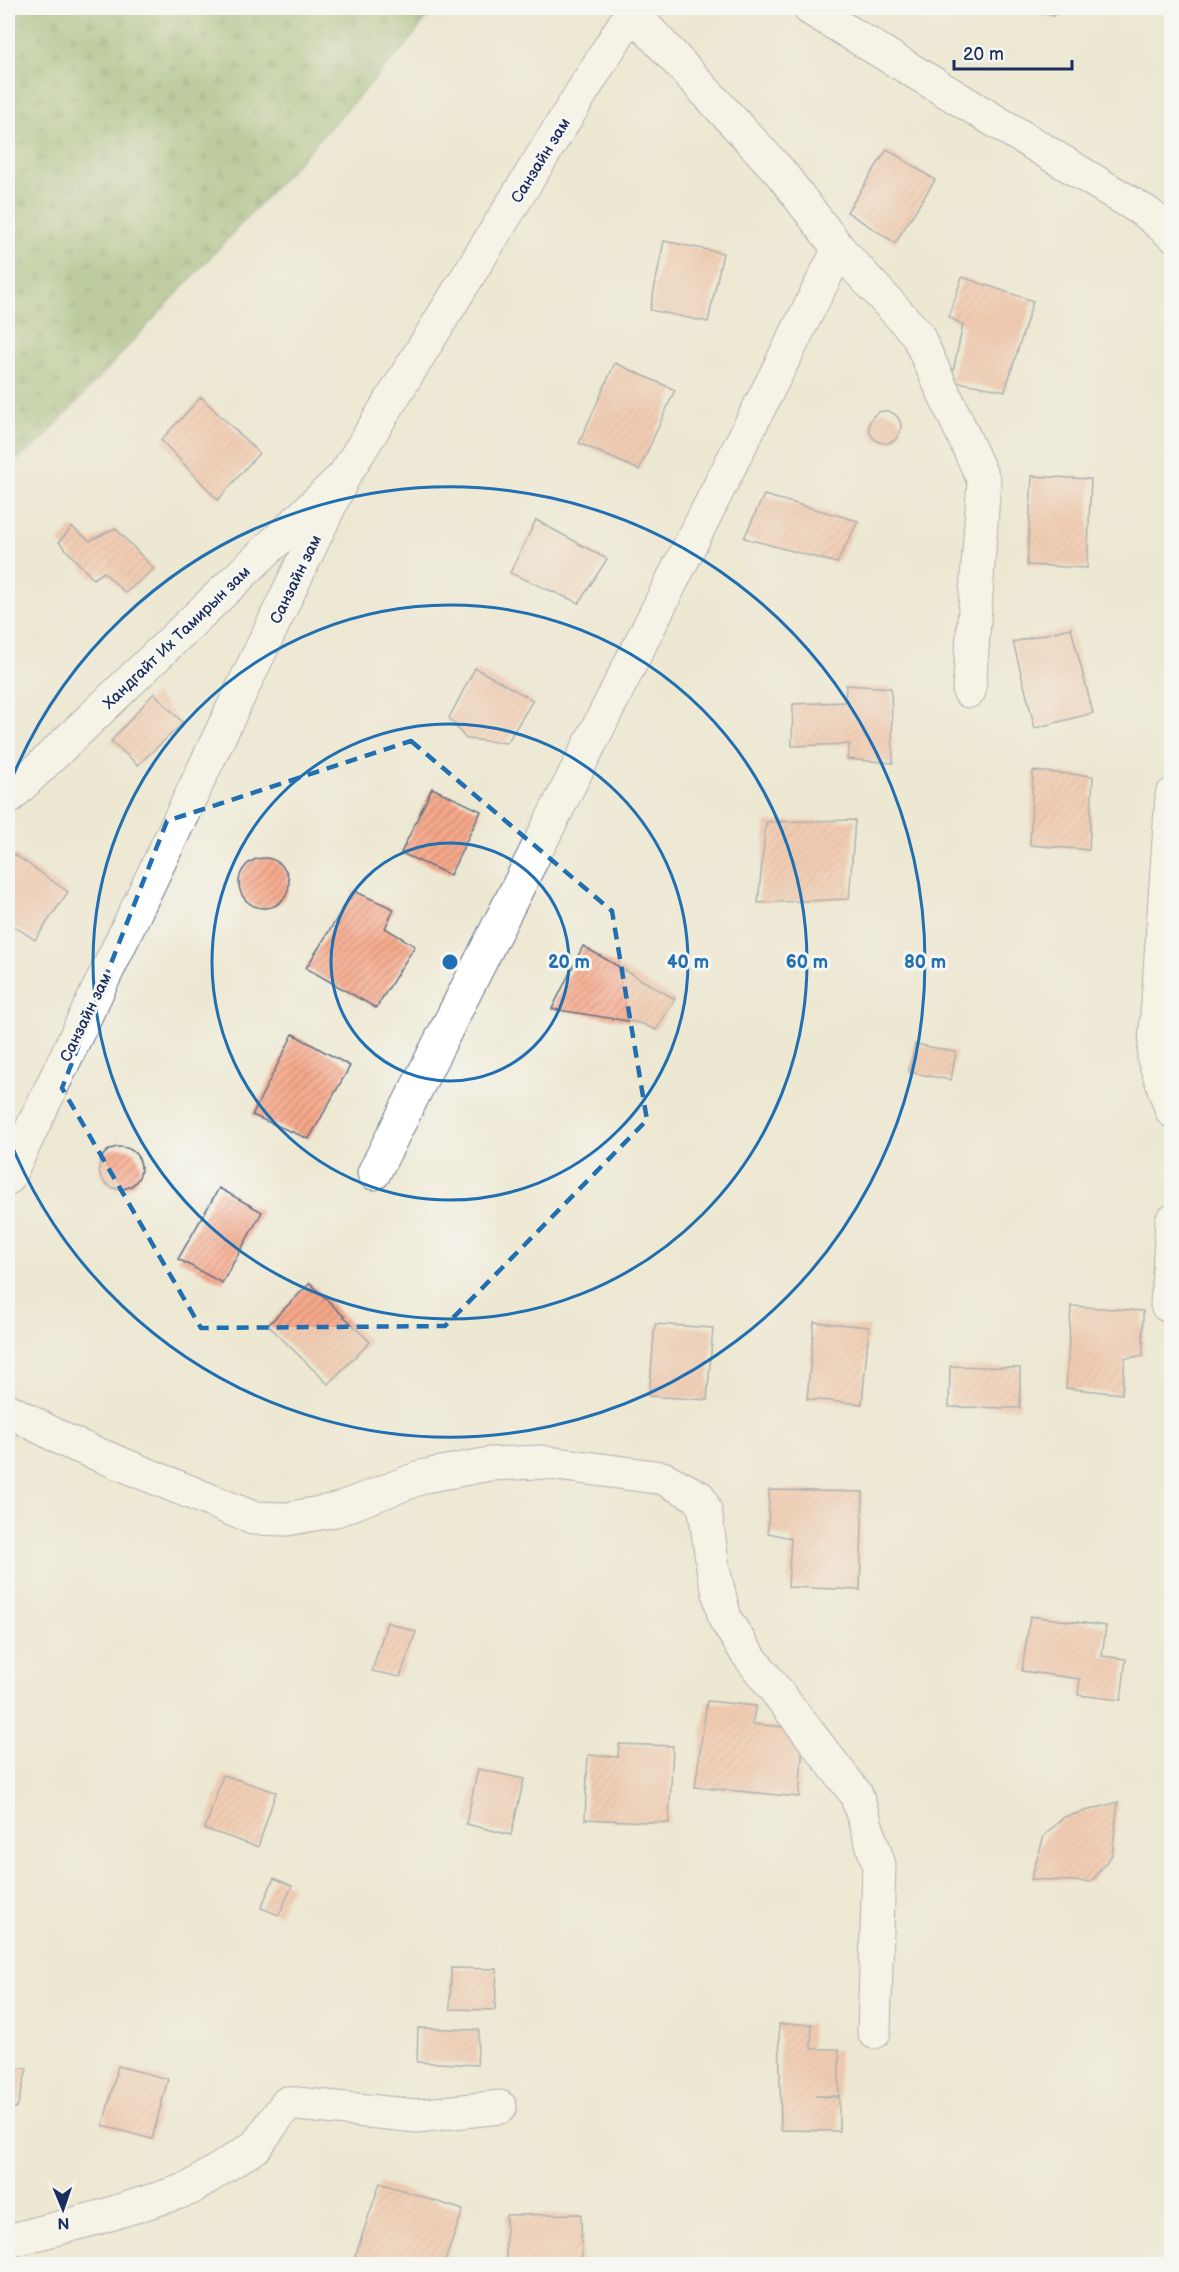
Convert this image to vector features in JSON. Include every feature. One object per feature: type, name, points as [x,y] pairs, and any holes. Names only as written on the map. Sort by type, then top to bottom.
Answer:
[{"type":"street","points":[[809,8],[1147,213],[1172,234]]},
{"type":"street","points":[[633,10],[780,172],[839,249],[917,334],[984,481],[969,692]]},
{"type":"street","name":"Санзайн зам","points":[[8,1178],[344,476],[633,10]]},
{"type":"street","points":[[374,1173],[839,249]]},
{"type":"street","name":"Хандгайт Их Тамирын зам","points":[[8,798],[344,476]]},
{"type":"street","points":[[1172,795],[1154,1059],[1172,1111]]},
{"type":"street","points":[[1167,1305],[1172,1221]]},
{"type":"street","points":[[8,1410],[68,1442],[253,1518],[287,1519],[336,1510],[425,1476],[490,1464],[541,1462],[663,1478],[699,1497],[705,1510],[713,1568],[725,1619],[746,1652],[856,1794],[879,1865],[874,2032]]},
{"type":"street","points":[[8,2241],[97,2218],[189,2189],[256,2146],[287,2103],[417,2116],[500,2108]]},
{"type":"highlighted area","points":[[411,741],[612,911],[647,1120],[445,1326],[201,1328],[62,1088],[167,821]]},
{"type":"green space","points":[[8,8],[434,8],[408,43],[38,444],[8,466]]},
{"type":"building","points":[[1019,8],[1056,8],[1054,16]]},
{"type":"building","points":[[887,149],[935,180],[895,243],[847,212]]},
{"type":"building","points":[[664,241],[723,253],[708,322],[650,310]]},
{"type":"building","points":[[962,277],[1033,301],[1005,391],[951,381],[963,325],[949,317]]},
{"type":"building","points":[[615,363],[675,390],[639,470],[579,443]]},
{"type":"building","points":[[201,397],[259,453],[218,500],[161,440]]},
{"type":"building","points":[[885,411],[897,415],[901,427],[897,439],[885,443],[873,439],[869,427],[873,415]]},
{"type":"building","points":[[1032,476],[1091,479],[1087,568],[1027,565]]},
{"type":"building","points":[[764,495],[858,521],[837,563],[744,538]]},
{"type":"building","points":[[536,520],[607,559],[579,603],[510,573]]},
{"type":"building","points":[[72,527],[90,541],[115,528],[154,569],[125,593],[104,572],[93,579],[59,542]]},
{"type":"building","points":[[1071,628],[1093,713],[1035,728],[1013,642]]},
{"type":"building","points":[[475,668],[533,700],[507,743],[466,739],[449,718]]},
{"type":"building","points":[[846,685],[891,688],[893,763],[847,759],[850,744],[792,746],[793,704],[845,702]]},
{"type":"building","points":[[154,693],[183,723],[138,765],[111,741]]},
{"type":"building","points":[[1033,771],[1093,776],[1089,850],[1030,845]]},
{"type":"building","points":[[432,788],[481,811],[450,875],[401,853]]},
{"type":"building","points":[[855,820],[849,899],[758,903],[766,822]]},
{"type":"building","points":[[14,854],[68,892],[35,940],[8,922],[8,864]]},
{"type":"building","points":[[264,858],[273,860],[284,869],[289,883],[287,892],[278,903],[264,908],[255,906],[244,897],[239,883],[241,874],[250,863]]},
{"type":"building","points":[[354,891],[394,909],[385,928],[415,946],[376,1008],[306,968]]},
{"type":"building","points":[[583,946],[675,999],[656,1030],[640,1023],[552,1009]]},
{"type":"building","points":[[293,1034],[350,1066],[309,1139],[252,1115]]},
{"type":"building","points":[[915,1044],[956,1052],[951,1080],[909,1072]]},
{"type":"building","points":[[120,1147],[128,1148],[135,1153],[140,1160],[140,1176],[135,1183],[128,1188],[120,1189],[112,1188],[105,1183],[100,1176],[99,1168],[100,1160],[105,1153],[112,1148]]},
{"type":"building","points":[[219,1188],[262,1212],[222,1283],[178,1259]]},
{"type":"building","points":[[310,1283],[370,1342],[328,1384],[268,1325]]},
{"type":"building","points":[[1071,1306],[1143,1311],[1143,1356],[1125,1358],[1122,1394],[1066,1388]]},
{"type":"building","points":[[814,1322],[869,1327],[862,1404],[807,1399]]},
{"type":"building","points":[[655,1324],[713,1328],[707,1400],[649,1396]]},
{"type":"building","points":[[950,1366],[1020,1368],[1020,1408],[949,1407]]},
{"type":"building","points":[[769,1490],[863,1492],[860,1590],[788,1587],[791,1538],[768,1533]]},
{"type":"building","points":[[1030,1616],[1106,1626],[1102,1656],[1126,1659],[1121,1700],[1078,1695],[1080,1679],[1022,1671]]},
{"type":"building","points":[[387,1622],[416,1632],[400,1677],[372,1671]]},
{"type":"building","points":[[707,1701],[756,1706],[752,1724],[804,1729],[799,1797],[695,1787]]},
{"type":"building","points":[[619,1744],[673,1746],[669,1823],[585,1819],[588,1755],[618,1757]]},
{"type":"building","points":[[478,1769],[524,1779],[511,1835],[466,1824]]},
{"type":"building","points":[[223,1775],[276,1792],[258,1847],[205,1829]]},
{"type":"building","points":[[1118,1802],[1112,1855],[1091,1882],[1031,1879],[1044,1836],[1064,1817]]},
{"type":"building","points":[[274,1878],[292,1886],[279,1915],[261,1908]]},
{"type":"building","points":[[451,1968],[497,1969],[495,2010],[450,2009]]},
{"type":"building","points":[[779,2024],[812,2024],[811,2049],[839,2049],[839,2096],[815,2096],[839,2097],[839,2131],[781,2130]]},
{"type":"building","points":[[418,2028],[479,2030],[477,2065],[417,2062]]},
{"type":"building","points":[[8,2066],[27,2069],[17,2108],[8,2106]]},
{"type":"building","points":[[118,2066],[168,2079],[152,2139],[103,2126]]},
{"type":"building","points":[[380,2183],[463,2210],[444,2264],[360,2264],[353,2262]]},
{"type":"building","points":[[581,2214],[582,2264],[506,2264],[506,2215]]}]
